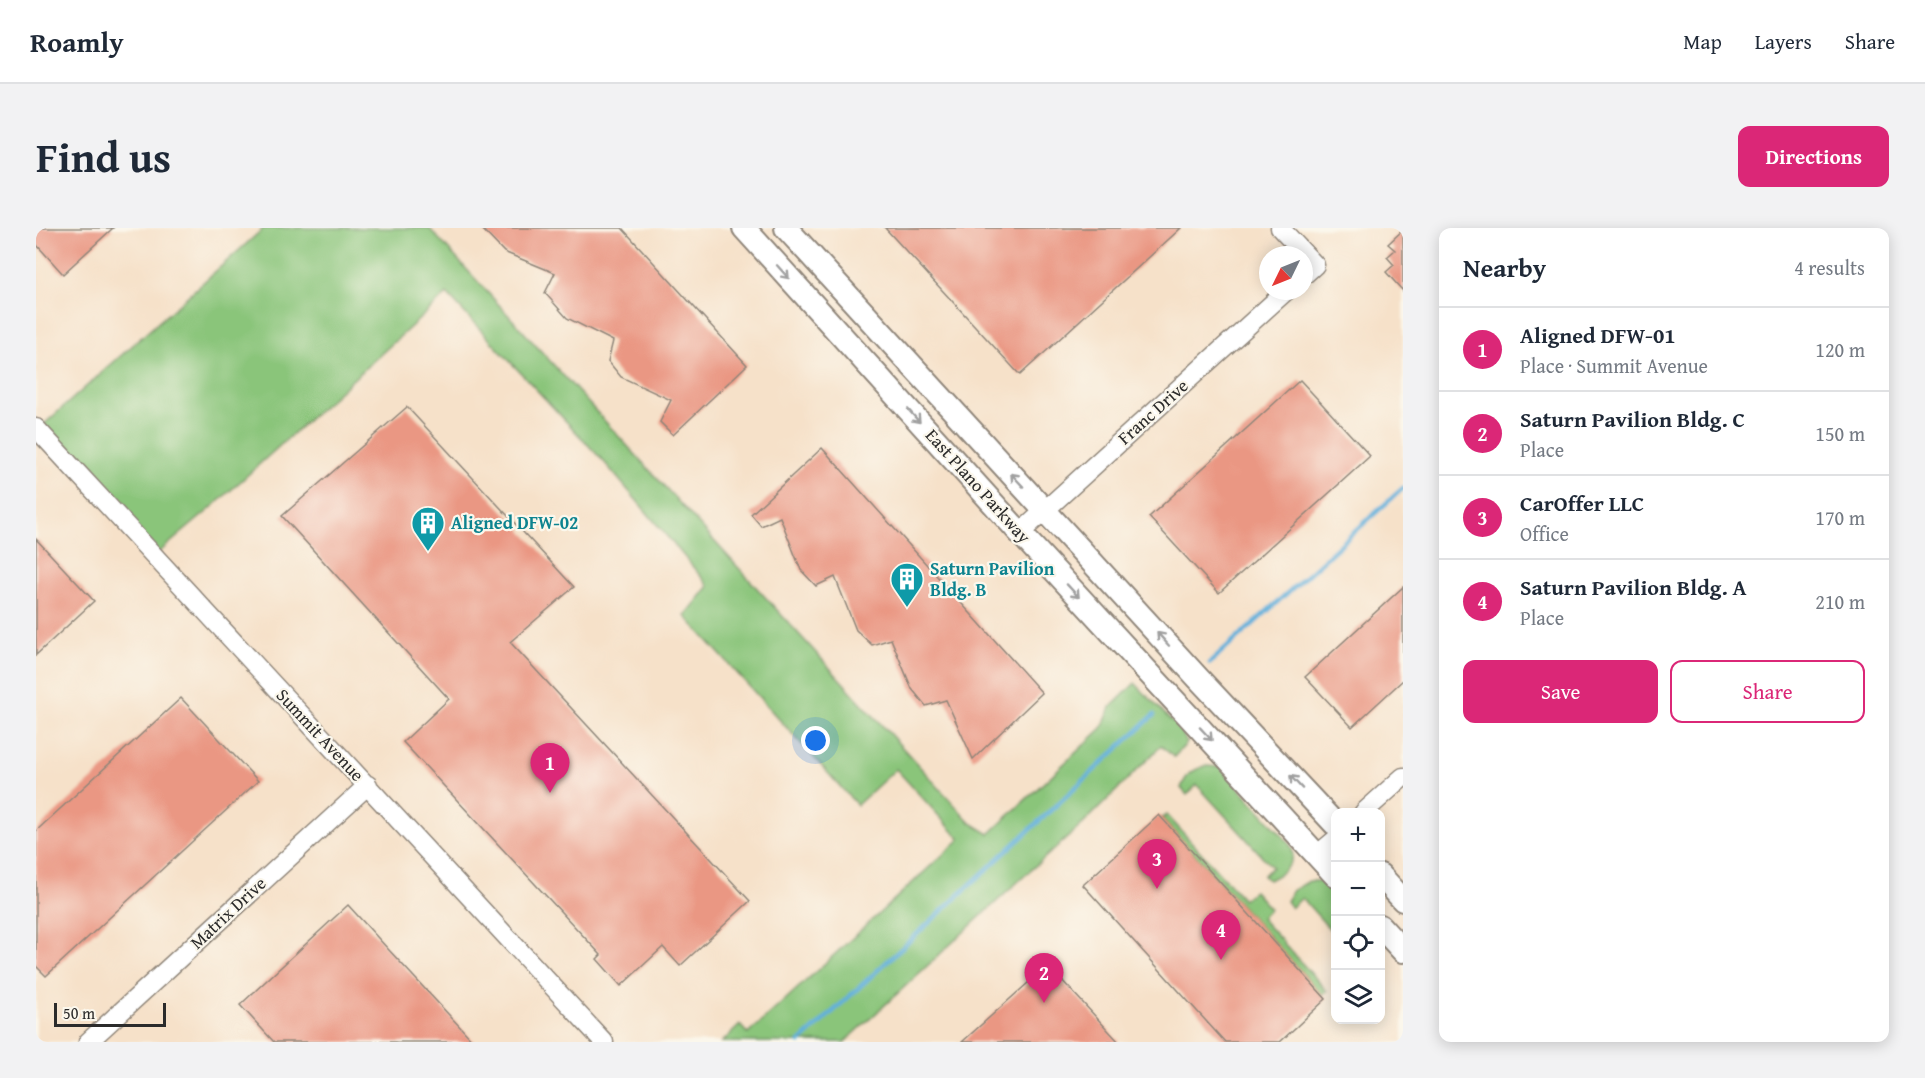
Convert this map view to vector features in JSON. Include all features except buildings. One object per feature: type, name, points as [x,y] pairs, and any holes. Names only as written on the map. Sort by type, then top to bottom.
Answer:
[{"type":"main road","name":"East Plano Parkway","points":[[744,228],[850,347],[1331,871]]},
{"type":"main road","name":"East Plano Parkway","points":[[786,228],[1331,821]]},
{"type":"main road","points":[[850,347],[874,325]]},
{"type":"main road","points":[[1174,700],[1198,678]]},
{"type":"main road","points":[[1385,880],[1403,900]]},
{"type":"main road","points":[[1385,931],[1403,951]]},
{"type":"street","points":[[1281,228],[1293,246]]},
{"type":"street","name":"Franc Drive","points":[[1020,533],[1276,300]]},
{"type":"street","name":"Summit Avenue","points":[[36,428],[604,1042]]},
{"type":"street","points":[[1369,808],[1403,777]]},
{"type":"street","name":"Matrix Drive","points":[[88,1042],[368,785]]},
{"type":"street","points":[[1317,855],[1331,843]]},
{"type":"green space","points":[[264,228],[429,228],[971,823],[989,834],[1102,728],[1111,707],[1135,683],[1171,721],[1179,726],[1187,743],[1174,757],[1161,746],[1083,824],[845,1042],[722,1042],[740,1025],[748,1034],[960,839],[896,769],[857,805],[685,616],[709,586],[605,463],[447,294],[209,510],[157,554],[42,426]]},
{"type":"green space","points":[[1205,766],[1221,767],[1289,843],[1293,855],[1289,866],[1280,874],[1269,880],[1263,876],[1272,867],[1197,785],[1187,795],[1181,788],[1190,774]]},
{"type":"green space","points":[[1167,815],[1243,899],[1254,891],[1270,909],[1261,918],[1327,991],[1322,995],[1162,818]]},
{"type":"green space","points":[[1309,881],[1321,881],[1331,890],[1331,931],[1302,898],[1291,908],[1286,901],[1292,891]]},
{"type":"waterway","points":[[1210,663],[1403,488]]},
{"type":"waterway","points":[[800,1042],[1154,715]]},
{"type":"place","name":"Aligned DFW-02","points":[[428,552]]},
{"type":"place","name":"Saturn Pavilion Bldg. B","points":[[907,608]]},
{"type":"place","name":"Aligned DFW-01","points":[[550,793]]},
{"type":"place","name":"CarOffer LLC","points":[[1157,889]]},
{"type":"place","name":"Saturn Pavilion Bldg. A","points":[[1221,960]]},
{"type":"place","name":"Saturn Pavilion Bldg. C","points":[[1044,1003]]}]
